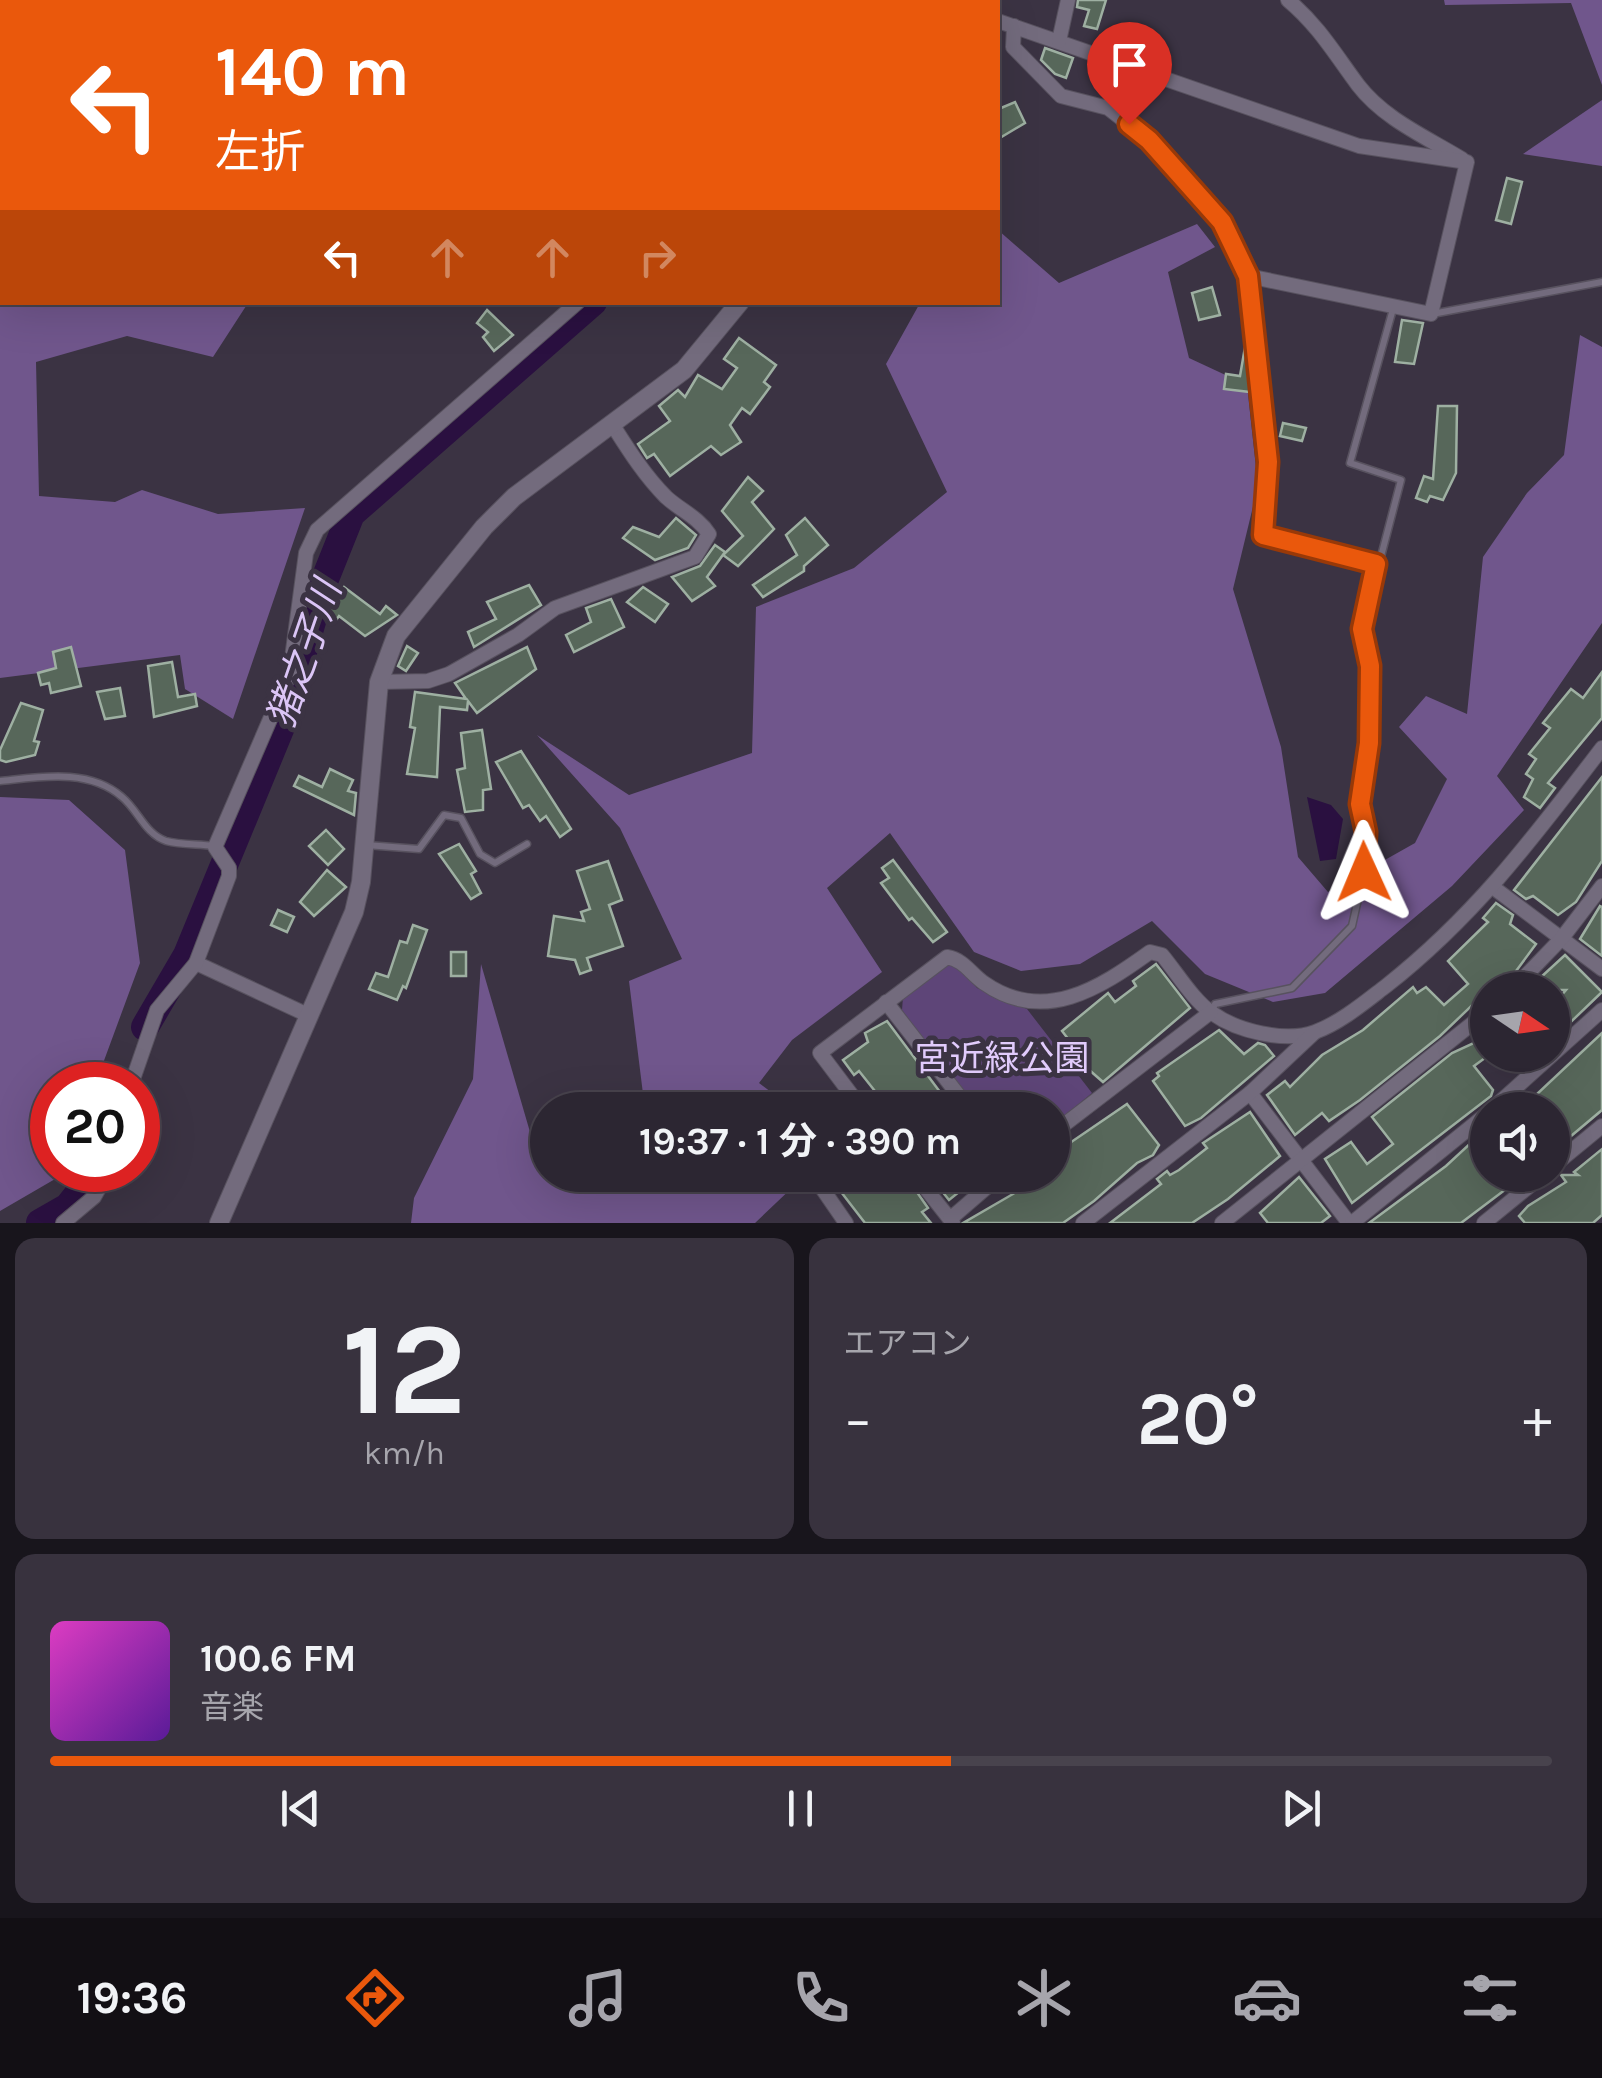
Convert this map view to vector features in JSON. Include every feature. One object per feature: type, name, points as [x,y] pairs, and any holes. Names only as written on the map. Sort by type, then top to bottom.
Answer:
[{"type":"street","points":[[1059,41],[1068,0]]},
{"type":"street","points":[[1288,0],[1321,32],[1359,87],[1390,117],[1466,162]]},
{"type":"street","points":[[1000,22],[1359,146],[1466,162]]},
{"type":"street","points":[[1014,26],[1012,47],[1062,96],[1108,108],[1149,140],[1222,222],[1248,276],[1393,310],[1430,314],[1466,162]]},
{"type":"street","points":[[139,1062],[157,1010],[196,963],[230,868],[217,850],[290,673],[306,553],[317,530],[575,305]]},
{"type":"street","points":[[218,1223],[354,912],[379,682],[396,636],[484,527],[514,497],[684,370],[732,306]]},
{"type":"street","points":[[379,682],[428,681],[449,674],[518,635],[555,608],[695,556],[709,534],[702,523],[668,499],[642,470],[612,424]]},
{"type":"street","points":[[1083,1223],[1250,1092],[1314,1033],[1362,1005],[1442,942],[1494,888],[1602,748]]},
{"type":"street","points":[[1529,972],[1562,938],[1602,886]]},
{"type":"street","points":[[1494,888],[1602,968]]},
{"type":"street","points":[[849,1092],[820,1052],[946,957],[958,959],[984,983],[1012,997],[1044,1003],[1076,998],[1150,952],[1162,955],[1210,1012],[1244,1028],[1276,1035],[1314,1033]]},
{"type":"street","points":[[196,963],[310,1016]]},
{"type":"street","points":[[886,1002],[956,1092]]},
{"type":"street","points":[[1512,1092],[1602,1010]]},
{"type":"street","points":[[1070,1120],[1210,1012]]},
{"type":"street","points":[[1222,1223],[1304,1162],[1470,1026]]},
{"type":"street","points":[[1250,1092],[1350,1223],[1470,1128]]},
{"type":"street","points":[[1570,1152],[1602,1126]]},
{"type":"street","points":[[63,1223],[97,1192]]},
{"type":"street","points":[[825,1192],[846,1223]]},
{"type":"street","points":[[929,1192],[952,1221],[983,1192]]},
{"type":"street","points":[[1484,1223],[1521,1192]]},
{"type":"lane","points":[[1248,276],[1268,462],[1263,535],[1376,564]]},
{"type":"lane","points":[[1430,314],[1602,282]]},
{"type":"lane","points":[[1210,1012],[1215,1004],[1292,988],[1352,926],[1364,872],[1366,832],[1360,804],[1369,743],[1370,666],[1362,629],[1401,480],[1350,463],[1393,310]]},
{"type":"lane","points":[[0,781],[43,776],[82,779],[123,798],[154,834],[167,841],[217,850]]},
{"type":"lane","points":[[364,845],[419,849],[444,815],[461,818],[480,854],[494,862],[527,844]]},
{"type":"green space","name":"宮近緑公園","points":[[944,964],[959,967],[977,988],[1027,1009],[1092,1093],[1070,1111],[1070,1092],[964,1092],[902,1010],[903,997]]},
{"type":"shaded area","points":[[1444,0],[1602,0],[1602,85],[1571,3],[1445,5]]},
{"type":"shaded area","points":[[1602,100],[1602,166],[1523,154]]},
{"type":"shaded area","points":[[1197,224],[1215,247],[1168,272],[1189,358],[1247,385],[1258,486],[1233,589],[1281,747],[1298,857],[1328,892],[1415,843],[1447,779],[1399,727],[1426,696],[1467,714],[1483,557],[1527,493],[1564,455],[1580,335],[1602,347],[1602,623],[1497,776],[1524,810],[1452,886],[1325,993],[1273,1002],[1205,974],[1152,921],[1080,964],[1021,971],[974,952],[890,833],[827,888],[882,972],[792,1040],[759,1083],[771,1092],[643,1092],[629,981],[682,959],[620,828],[537,735],[629,795],[752,753],[756,607],[854,568],[947,492],[886,364],[919,305],[1000,305],[1000,232],[1059,283]]},
{"type":"shaded area","points":[[0,305],[247,305],[213,357],[127,336],[36,362],[39,496],[115,502],[142,490],[218,514],[305,508],[233,719],[185,689],[180,655],[0,678]]},
{"type":"shaded area","points":[[0,797],[69,800],[125,850],[140,963],[103,1062],[30,1062],[33,1192],[0,1211]]},
{"type":"shaded area","points":[[1307,797],[1331,805],[1343,819],[1336,859],[1320,861]]},
{"type":"shaded area","points":[[481,964],[530,1132],[530,1192],[788,1192],[755,1223],[411,1223],[414,1198],[473,1079]]},
{"type":"building","points":[[1078,0],[1106,0],[1097,29],[1084,26],[1089,10],[1077,7]]},
{"type":"building","points":[[1045,48],[1073,58],[1066,78],[1055,74],[1041,60]]},
{"type":"building","points":[[1015,102],[1025,123],[1000,138],[1000,106]]},
{"type":"building","points":[[1507,178],[1522,182],[1511,224],[1496,220]]},
{"type":"building","points":[[1212,287],[1220,315],[1199,320],[1192,293]]},
{"type":"building","points":[[487,310],[513,335],[494,351],[483,337],[488,332],[477,323]]},
{"type":"building","points":[[1402,320],[1423,323],[1414,364],[1395,362]]},
{"type":"building","points":[[739,338],[776,365],[764,382],[770,387],[750,414],[742,408],[730,425],[741,442],[721,455],[711,446],[670,476],[654,454],[647,458],[638,444],[670,421],[659,406],[678,390],[685,397],[698,375],[722,389],[737,368],[724,359]]},
{"type":"building","points":[[1245,347],[1249,347],[1250,392],[1224,389],[1226,374],[1240,376]]},
{"type":"building","points":[[1438,406],[1457,406],[1456,473],[1443,500],[1430,496],[1427,502],[1416,498],[1424,476],[1433,479]]},
{"type":"building","points":[[1283,423],[1306,428],[1302,441],[1280,436]]},
{"type":"building","points":[[748,477],[763,491],[752,502],[774,529],[738,566],[723,555],[743,536],[722,511]]},
{"type":"building","points":[[676,518],[696,535],[688,548],[655,560],[623,538],[633,527],[659,537]]},
{"type":"building","points":[[805,518],[828,545],[804,566],[804,571],[763,597],[753,585],[797,555],[786,535]]},
{"type":"building","points":[[715,545],[725,552],[707,577],[715,586],[692,601],[672,577],[700,566]]},
{"type":"building","points":[[529,585],[541,605],[474,647],[468,632],[496,619],[487,602]]},
{"type":"building","points":[[344,587],[380,614],[386,606],[397,615],[365,636],[339,616],[334,623],[322,614]]},
{"type":"building","points":[[643,587],[668,604],[655,622],[627,602]]},
{"type":"building","points":[[611,599],[624,627],[574,652],[566,635],[591,622],[586,608]]},
{"type":"building","points":[[407,646],[418,653],[406,671],[398,666]]},
{"type":"building","points":[[71,647],[81,686],[51,693],[49,683],[41,685],[38,673],[56,668],[53,652]]},
{"type":"building","points":[[527,647],[536,669],[477,713],[468,701],[467,710],[440,707],[437,777],[407,774],[415,728],[410,727],[415,692],[466,699],[455,683]]},
{"type":"building","points":[[172,662],[178,697],[195,694],[197,706],[154,717],[148,666]]},
{"type":"building","points":[[1602,672],[1602,718],[1548,783],[1555,788],[1540,808],[1524,797],[1533,779],[1526,774],[1536,759],[1529,754],[1550,728],[1543,723],[1571,689],[1583,698]]},
{"type":"building","points":[[120,688],[125,716],[105,719],[97,692]]},
{"type":"building","points":[[21,703],[43,710],[34,741],[39,742],[35,755],[6,762],[0,760],[0,750]]},
{"type":"building","points":[[482,730],[491,789],[483,790],[483,810],[465,812],[457,770],[465,768],[461,733]]},
{"type":"building","points":[[521,751],[571,829],[560,837],[546,816],[540,821],[529,805],[523,808],[496,762]]},
{"type":"building","points":[[330,769],[353,780],[348,791],[356,793],[354,815],[294,786],[299,776],[322,787]]},
{"type":"building","points":[[1602,777],[1602,861],[1576,902],[1558,915],[1533,896],[1526,899],[1514,890]]},
{"type":"building","points":[[326,830],[344,849],[328,865],[309,846]]},
{"type":"building","points":[[459,844],[476,871],[471,874],[481,893],[471,899],[439,854]]},
{"type":"building","points":[[893,860],[947,932],[933,942],[912,918],[909,920],[881,883],[889,878],[882,868]]},
{"type":"building","points":[[608,861],[622,900],[609,905],[623,946],[587,958],[591,970],[580,974],[575,960],[548,956],[554,916],[584,921],[581,912],[590,909],[577,871]]},
{"type":"building","points":[[327,870],[346,887],[314,916],[300,902]]},
{"type":"building","points":[[1496,903],[1513,915],[1510,924],[1536,944],[1515,972],[1470,972],[1470,1007],[1440,1036],[1360,1100],[1329,1121],[1322,1113],[1295,1135],[1267,1095],[1285,1081],[1290,1087],[1322,1055],[1363,1030],[1413,987],[1417,993],[1426,987],[1444,1005],[1468,984],[1448,961],[1488,922],[1483,918]]},
{"type":"building","points":[[1602,907],[1602,956],[1580,939]]},
{"type":"building","points":[[278,910],[294,917],[287,932],[271,925]]},
{"type":"building","points":[[413,925],[427,930],[406,988],[403,986],[397,1000],[369,989],[376,973],[388,977],[400,941],[407,943]]},
{"type":"building","points":[[451,952],[466,952],[466,976],[451,976]]},
{"type":"building","points":[[1565,955],[1602,992],[1570,1023],[1570,972],[1547,972]]},
{"type":"building","points":[[1156,964],[1190,1008],[1103,1082],[1079,1061],[1083,1058],[1062,1031],[1108,993],[1115,1002],[1136,986],[1133,981]]},
{"type":"building","points":[[887,1021],[940,1092],[876,1092],[859,1071],[854,1075],[843,1060],[868,1042],[865,1033]]},
{"type":"building","points":[[1219,1030],[1244,1054],[1258,1043],[1274,1056],[1201,1118],[1185,1126],[1153,1081],[1159,1076],[1157,1073]]},
{"type":"building","points":[[1602,1033],[1602,1110],[1570,1137],[1570,1092],[1539,1092],[1560,1072],[1570,1072],[1570,1063]]},
{"type":"building","points":[[1470,1045],[1470,1072],[1479,1072],[1492,1092],[1470,1092],[1470,1112],[1352,1203],[1325,1159],[1351,1142],[1367,1164],[1393,1144],[1372,1117],[1452,1053]]},
{"type":"building","points":[[1127,1104],[1159,1145],[1153,1155],[1137,1163],[1063,1223],[963,1223],[1011,1192],[1070,1192],[1070,1143]]},
{"type":"building","points":[[1250,1112],[1280,1156],[1228,1199],[1192,1223],[1110,1223],[1161,1184],[1157,1179],[1167,1171],[1170,1175],[1179,1170],[1207,1148],[1203,1143]]},
{"type":"building","points":[[1470,1144],[1470,1192],[1502,1192],[1461,1223],[1369,1223]]},
{"type":"building","points":[[1602,1149],[1602,1215],[1593,1223],[1525,1223],[1519,1216],[1528,1206],[1550,1192],[1570,1192],[1570,1175],[1578,1175],[1574,1172]]},
{"type":"building","points":[[1299,1177],[1330,1216],[1321,1223],[1268,1223],[1260,1213]]},
{"type":"building","points":[[841,1192],[917,1192],[928,1208],[922,1212],[931,1223],[865,1223]]},
{"type":"building","points":[[943,1192],[959,1192],[949,1200]]},
{"type":"waterway","name":"猪之子川","points":[[145,1027],[187,955],[281,727],[323,584],[351,514],[590,305]]},
{"type":"waterway","name":"猪之子川","points":[[40,1223],[68,1207],[80,1192]]},
{"type":"route","points":[[1129,124],[1149,140],[1222,222],[1248,276],[1268,462],[1269,494],[1263,535],[1376,564],[1362,629],[1370,666],[1369,743],[1360,804],[1366,832],[1364,872]]}]
